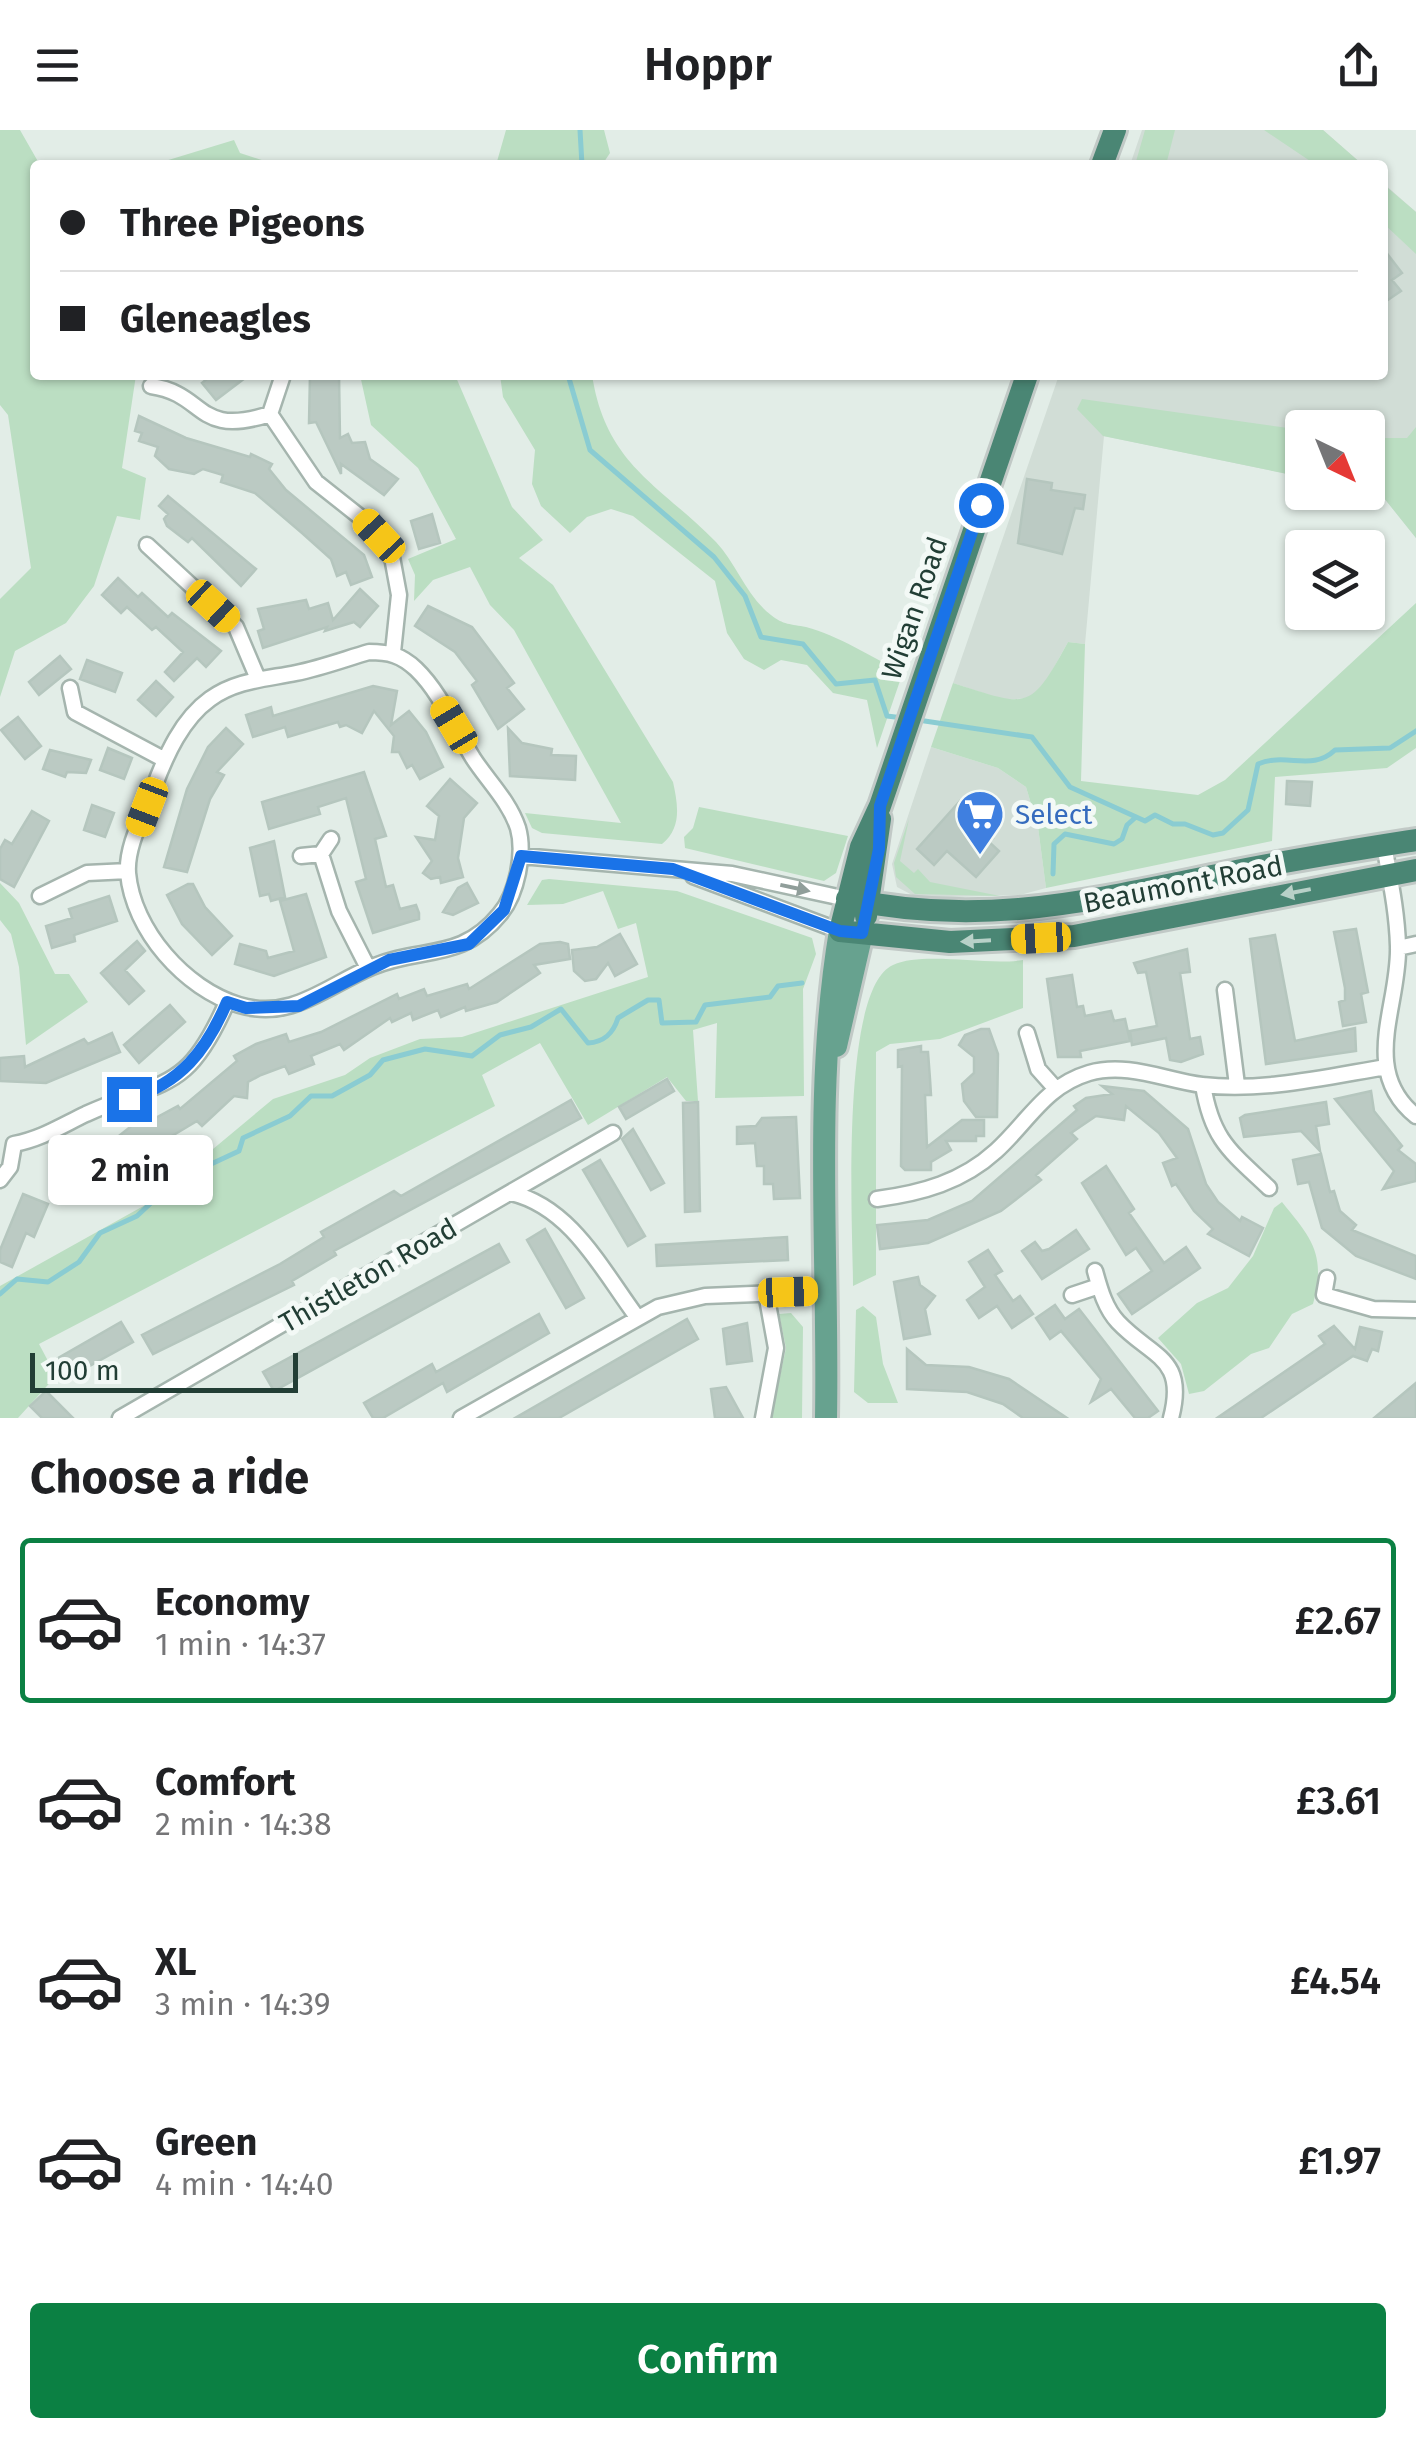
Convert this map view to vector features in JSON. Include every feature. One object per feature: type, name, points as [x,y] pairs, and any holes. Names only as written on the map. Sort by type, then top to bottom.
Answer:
[{"type":"highway","points":[[1104,160],[1115,130]]},
{"type":"highway","name":"Wigan Road","points":[[851,932],[858,901],[861,847],[880,806],[920,679],[1026,380]]},
{"type":"highway","name":"Beaumont Road","points":[[858,901],[939,913],[1050,909],[1416,840]]},
{"type":"highway","name":"Beaumont Road","points":[[851,932],[950,942],[1074,936],[1416,870]]},
{"type":"main road","name":"Wigan Road","points":[[826,1418],[826,1083],[851,932]]},
{"type":"street","points":[[270,414],[281,380]]},
{"type":"street","points":[[151,386],[182,389],[204,416],[224,423],[270,414]]},
{"type":"street","points":[[270,414],[316,482],[364,520],[392,557],[399,595],[393,652]]},
{"type":"street","points":[[146,545],[236,627],[258,679]]},
{"type":"street","points":[[156,576],[167,564]]},
{"type":"street","points":[[369,652],[393,652],[429,683],[505,800],[518,830],[521,856],[504,910],[469,944],[368,968],[299,1006],[246,1008],[227,1002],[192,980],[144,926],[128,871],[132,848],[165,760],[180,733],[210,699],[258,679],[316,668],[369,652]]},
{"type":"street","points":[[70,688],[70,701],[80,722],[110,727],[165,760]]},
{"type":"street","points":[[321,854],[331,839]]},
{"type":"street","points":[[1384,845],[1392,873],[1398,948],[1395,992],[1385,1024],[1386,1067],[1398,1097],[1416,1116]]},
{"type":"street","points":[[321,854],[332,876],[338,911],[368,968]]},
{"type":"street","points":[[301,856],[321,854]]},
{"type":"street","points":[[521,856],[732,874],[858,901]]},
{"type":"street","points":[[63,863],[70,878]]},
{"type":"street","points":[[673,869],[851,932]]},
{"type":"street","points":[[40,896],[70,878],[128,871]]},
{"type":"street","points":[[1398,948],[1416,944]]},
{"type":"street","points":[[1225,990],[1237,1085]]},
{"type":"street","points":[[0,1180],[10,1166],[7,1142],[51,1134],[84,1116],[152,1092],[175,1078],[207,1044],[227,1002]]},
{"type":"street","points":[[1212,1023],[1229,1020]]},
{"type":"street","points":[[1027,1033],[1034,1056],[1055,1088]]},
{"type":"street","points":[[1018,1061],[1034,1056]]},
{"type":"street","points":[[877,1199],[925,1192],[974,1168],[996,1151],[1055,1088],[1088,1074],[1114,1068],[1203,1085],[1237,1085],[1292,1083],[1386,1067]]},
{"type":"street","points":[[1203,1085],[1211,1127],[1240,1172],[1270,1188]]},
{"type":"street","name":"Thistleton Road","points":[[120,1418],[613,1132]]},
{"type":"street","points":[[512,1193],[543,1202],[563,1219],[637,1317]]},
{"type":"street","points":[[1072,1295],[1097,1278],[1118,1322],[1169,1366],[1176,1386],[1171,1418]]},
{"type":"street","points":[[1327,1278],[1324,1295],[1373,1309],[1416,1310]]},
{"type":"street","points":[[461,1418],[637,1317],[690,1298],[828,1291]]},
{"type":"street","points":[[763,1418],[776,1348],[766,1293]]},
{"type":"shaded area","points":[[1142,130],[1323,130],[1357,160],[1132,160]]},
{"type":"shaded area","points":[[1388,187],[1416,212],[1416,538],[1385,499],[1385,410],[1285,410],[1285,473],[1104,436],[1085,644],[1068,642],[1042,689],[1031,698],[1004,700],[953,683],[1057,380],[1388,380]]},
{"type":"shaded area","points":[[931,747],[998,768],[1026,787],[1038,827],[1046,888],[1020,895],[918,898],[897,887],[892,864]]},
{"type":"green space","points":[[0,130],[20,130],[37,160],[30,160],[30,380],[135,380],[122,468],[146,478],[140,520],[117,516],[94,586],[66,623],[15,651],[0,697],[0,599],[31,568],[8,415],[0,405]]},
{"type":"green space","points":[[506,130],[604,130],[610,153],[605,160],[497,160]]},
{"type":"green space","points":[[1145,130],[1175,130],[1167,160],[1136,160]]},
{"type":"green space","points":[[1264,130],[1323,130],[1357,160],[1309,160]]},
{"type":"green space","points":[[234,140],[240,153],[262,160],[168,160]]},
{"type":"green space","points":[[1388,188],[1416,212],[1416,254],[1388,228]]},
{"type":"green space","points":[[361,380],[457,380],[512,507],[543,540],[519,558],[553,585],[673,782],[676,823],[662,844],[542,833],[532,828],[525,813],[621,823],[514,630],[490,605],[470,567],[433,580],[414,601],[415,575],[408,559],[456,539],[418,468],[371,425]]},
{"type":"green space","points":[[501,380],[593,380],[609,431],[622,452],[716,542],[763,608],[779,621],[830,635],[903,672],[877,748],[867,700],[833,693],[807,665],[781,660],[764,670],[744,659],[727,633],[715,581],[633,516],[611,509],[587,517],[570,533],[541,506],[532,484],[535,450],[503,397]]},
{"type":"green space","points":[[1082,399],[1285,428],[1285,473],[1103,436],[1077,409]]},
{"type":"green space","points":[[1416,427],[1416,538],[1385,499],[1385,438],[1407,438]]},
{"type":"green space","points":[[1416,603],[1416,748],[1387,768],[1275,777],[1272,841],[1046,888],[1038,827],[1026,787],[998,768],[931,747],[953,683],[997,696],[1024,698],[1044,682],[1068,642],[1085,644],[1081,781],[1198,795],[1225,780]]},
{"type":"green space","points":[[699,807],[848,836],[836,873],[824,881],[685,848],[684,837],[693,828]]},
{"type":"green space","points":[[909,819],[900,861],[914,873],[918,869],[930,882],[1000,896],[915,894],[896,877],[894,863]]},
{"type":"green space","points":[[542,880],[677,891],[812,938],[816,954],[803,989],[804,1096],[715,1098],[717,1023],[693,1030],[698,1101],[686,1101],[667,1077],[588,1125],[540,1043],[482,1075],[495,1106],[39,1344],[56,1376],[18,1418],[0,1418],[0,1286],[147,1204],[273,1099],[345,1075],[370,1058],[420,1039],[462,1037],[648,977],[636,923],[618,929],[603,891],[563,904],[527,905]]},
{"type":"green space","points":[[0,883],[19,903],[55,974],[69,974],[88,1002],[26,1045],[19,967],[11,934],[0,920]]},
{"type":"green space","points":[[1023,960],[1023,1008],[940,1039],[890,1044],[876,1052],[876,1275],[853,1286],[853,1114],[864,1017],[876,983],[893,965],[906,961]]},
{"type":"green space","points":[[1282,1202],[1314,1249],[1318,1273],[1313,1304],[1292,1314],[1269,1348],[1251,1354],[1204,1391],[1189,1394],[1181,1364],[1158,1338],[1197,1303],[1228,1288],[1253,1256],[1274,1208]]},
{"type":"green space","points":[[863,1306],[876,1317],[883,1364],[898,1403],[868,1403],[854,1392],[856,1310]]},
{"type":"green space","points":[[791,1313],[803,1327],[802,1418],[771,1418],[786,1348],[779,1314]]},
{"type":"building","points":[[1388,255],[1402,273],[1392,280],[1401,291],[1388,300]]},
{"type":"building","points":[[206,380],[242,380],[216,400],[202,383]]},
{"type":"building","points":[[310,380],[339,380],[340,438],[348,434],[352,443],[365,442],[370,459],[398,479],[384,495],[341,464],[341,474],[316,422],[309,423]]},
{"type":"building","points":[[139,416],[186,438],[250,457],[251,454],[272,464],[269,469],[286,490],[364,555],[372,577],[351,585],[346,572],[337,576],[331,559],[302,533],[255,493],[221,482],[223,475],[203,469],[194,474],[169,469],[155,456],[158,447],[139,441],[142,433],[135,431]]},
{"type":"building","points":[[1027,479],[1052,483],[1051,490],[1085,495],[1083,509],[1075,508],[1062,554],[1018,543]]},
{"type":"building","points":[[168,496],[256,569],[241,586],[192,538],[188,542],[167,526],[164,519],[168,514],[159,506]]},
{"type":"building","points":[[432,514],[440,543],[419,549],[411,521]]},
{"type":"building","points":[[118,578],[138,597],[142,593],[168,617],[172,613],[221,651],[206,667],[197,658],[174,681],[165,672],[183,652],[156,627],[152,630],[127,607],[121,613],[102,595]]},
{"type":"building","points":[[360,589],[378,606],[360,627],[354,622],[325,631],[327,627],[263,648],[258,631],[264,629],[258,609],[306,600],[309,609],[328,603],[333,620]]},
{"type":"building","points":[[428,606],[472,627],[514,683],[507,688],[524,709],[498,729],[472,685],[477,681],[455,652],[415,626]]},
{"type":"building","points":[[60,656],[71,669],[39,695],[29,682]]},
{"type":"building","points":[[87,660],[122,673],[115,692],[80,679]]},
{"type":"building","points":[[156,681],[173,697],[156,716],[138,700]]},
{"type":"building","points":[[373,686],[397,691],[391,725],[409,711],[426,732],[443,767],[420,779],[412,765],[407,768],[399,752],[392,752],[394,736],[374,711],[362,733],[346,725],[340,727],[338,722],[288,737],[285,727],[253,737],[246,715],[271,707],[273,716]]},
{"type":"building","points":[[18,717],[41,746],[25,759],[1,730]]},
{"type":"building","points":[[226,728],[243,744],[217,772],[224,775],[210,799],[187,872],[164,867],[187,789],[208,747]]},
{"type":"building","points":[[508,728],[522,743],[552,749],[551,755],[576,756],[575,780],[510,776]]},
{"type":"building","points":[[108,748],[132,758],[124,779],[100,770]]},
{"type":"building","points":[[50,750],[91,760],[86,773],[67,772],[65,777],[43,769]]},
{"type":"building","points":[[364,772],[386,836],[375,839],[386,887],[393,885],[400,909],[416,905],[419,913],[419,919],[373,933],[356,882],[366,879],[346,798],[318,807],[320,814],[269,829],[262,802]]},
{"type":"building","points":[[450,779],[477,803],[464,818],[458,858],[463,877],[441,883],[440,877],[431,879],[423,873],[432,861],[416,837],[435,840],[439,816],[427,806]]},
{"type":"building","points":[[1287,781],[1312,782],[1310,806],[1286,804]]},
{"type":"building","points":[[960,801],[977,816],[973,820],[993,838],[989,842],[999,851],[976,877],[947,851],[934,865],[917,849]]},
{"type":"building","points":[[92,805],[114,813],[105,837],[84,830]]},
{"type":"building","points":[[32,811],[49,821],[14,887],[0,879],[0,849],[5,840],[12,844]]},
{"type":"building","points":[[274,841],[285,897],[271,901],[269,894],[260,896],[250,848]]},
{"type":"building","points":[[467,883],[478,903],[453,915],[443,912],[458,888]]},
{"type":"building","points":[[193,884],[205,907],[232,936],[212,955],[182,924],[167,895]]},
{"type":"building","points":[[306,894],[326,957],[274,976],[235,964],[240,944],[266,951],[268,958],[294,951],[280,901]]},
{"type":"building","points":[[109,896],[117,921],[74,935],[75,941],[52,948],[46,926],[72,918],[69,909]]},
{"type":"building","points":[[1356,929],[1368,992],[1361,994],[1366,1022],[1343,1026],[1339,1002],[1345,1000],[1345,988],[1334,932]]},
{"type":"building","points":[[620,934],[637,964],[615,976],[608,963],[596,979],[585,981],[574,971],[572,950],[597,947]]},
{"type":"building","points":[[1275,935],[1295,1041],[1355,1028],[1356,1051],[1266,1064],[1250,939]]},
{"type":"building","points":[[137,941],[145,951],[125,970],[144,991],[129,1004],[101,973]]},
{"type":"building","points":[[540,944],[568,944],[570,959],[534,965],[540,973],[497,1002],[466,1011],[465,1007],[441,1017],[438,1010],[413,1020],[411,1013],[392,1022],[390,1018],[344,1050],[340,1044],[311,1056],[314,1064],[289,1074],[285,1066],[261,1075],[248,1082],[247,1098],[234,1096],[202,1126],[197,1121],[118,1168],[63,1189],[52,1165],[100,1151],[144,1116],[148,1122],[178,1106],[180,1109],[237,1061],[234,1056],[256,1044],[286,1034],[289,1042],[321,1032],[397,994],[399,999],[424,989],[427,996],[467,984],[469,989]]},
{"type":"building","points":[[1187,949],[1190,972],[1180,973],[1190,1039],[1200,1037],[1203,1054],[1181,1062],[1170,1060],[1166,1038],[1132,1045],[1130,1031],[1157,1026],[1146,972],[1138,973],[1134,963]]},
{"type":"building","points":[[1072,975],[1077,1007],[1083,1006],[1085,1016],[1111,1011],[1114,1021],[1125,1019],[1130,1041],[1080,1051],[1081,1057],[1058,1057],[1047,979]]},
{"type":"building","points":[[170,1005],[185,1022],[139,1063],[124,1045]]},
{"type":"building","points":[[989,1029],[998,1054],[997,1117],[976,1117],[964,1101],[962,1084],[974,1073],[974,1057],[959,1045],[965,1035]]},
{"type":"building","points":[[112,1033],[120,1052],[46,1083],[0,1081],[0,1058],[24,1056],[25,1067],[84,1039],[88,1044]]},
{"type":"building","points":[[921,1046],[921,1052],[928,1052],[931,1095],[925,1095],[927,1147],[962,1120],[984,1120],[984,1136],[976,1136],[976,1141],[946,1141],[951,1150],[931,1162],[931,1170],[905,1170],[901,1166],[902,1066],[898,1067],[898,1050]]},
{"type":"building","points":[[667,1079],[674,1091],[626,1119],[619,1107]]},
{"type":"building","points":[[1102,1086],[1144,1091],[1188,1129],[1206,1184],[1218,1202],[1240,1221],[1242,1217],[1263,1228],[1249,1256],[1208,1234],[1213,1229],[1194,1211],[1176,1184],[1172,1186],[1163,1163],[1177,1158],[1159,1133],[1126,1106],[1124,1120],[1096,1116],[1071,1133],[1077,1139],[1036,1175],[1041,1180],[1001,1211],[928,1243],[880,1249],[877,1225],[928,1220],[972,1201],[1077,1110],[1074,1106],[1086,1098],[1112,1094]]},
{"type":"building","points":[[1371,1091],[1374,1111],[1402,1146],[1398,1150],[1416,1164],[1416,1181],[1383,1189],[1394,1171],[1335,1099]]},
{"type":"building","points":[[571,1100],[581,1118],[334,1251],[336,1255],[292,1281],[294,1285],[153,1354],[142,1335],[280,1264],[324,1237],[321,1232],[394,1191],[401,1196]]},
{"type":"building","points":[[698,1102],[700,1211],[685,1212],[683,1103]]},
{"type":"building","points":[[1326,1102],[1329,1124],[1316,1126],[1320,1151],[1301,1131],[1244,1137],[1240,1118],[1245,1115]]},
{"type":"building","points":[[796,1117],[800,1198],[774,1199],[773,1184],[764,1184],[764,1166],[757,1166],[755,1143],[737,1144],[737,1127],[756,1126],[762,1118]]},
{"type":"building","points":[[633,1129],[664,1183],[651,1190],[622,1139]]},
{"type":"building","points":[[1321,1154],[1330,1192],[1334,1191],[1340,1211],[1356,1225],[1352,1230],[1416,1256],[1416,1279],[1356,1256],[1322,1228],[1309,1182],[1298,1184],[1293,1160]]},
{"type":"building","points":[[600,1160],[645,1236],[628,1246],[583,1170]]},
{"type":"building","points":[[1106,1166],[1134,1209],[1129,1213],[1164,1263],[1186,1247],[1200,1268],[1132,1314],[1118,1294],[1152,1271],[1136,1248],[1126,1255],[1082,1183]]},
{"type":"building","points":[[23,1194],[48,1204],[34,1237],[26,1233],[12,1267],[0,1262],[0,1250]]},
{"type":"building","points":[[545,1229],[584,1298],[566,1308],[527,1240]]},
{"type":"building","points":[[1076,1230],[1089,1249],[1042,1279],[1022,1251],[1035,1242],[1042,1251],[1049,1249]]},
{"type":"building","points":[[787,1237],[788,1260],[657,1266],[656,1245]]},
{"type":"building","points":[[499,1244],[509,1262],[274,1391],[263,1372]]},
{"type":"building","points":[[988,1250],[1002,1271],[995,1275],[1013,1301],[1020,1296],[1033,1314],[1012,1328],[997,1306],[979,1318],[967,1300],[985,1287],[969,1262]]},
{"type":"building","points":[[918,1277],[920,1285],[935,1296],[925,1309],[930,1334],[904,1339],[894,1282]]},
{"type":"building","points":[[1055,1305],[1065,1319],[1079,1309],[1158,1411],[1148,1418],[1135,1418],[1111,1389],[1091,1402],[1101,1379],[1061,1331],[1050,1339],[1036,1318]]},
{"type":"building","points":[[539,1314],[549,1333],[447,1392],[443,1383],[383,1418],[373,1418],[364,1403],[432,1364],[436,1372]]},
{"type":"building","points":[[687,1319],[698,1339],[559,1418],[515,1418]]},
{"type":"building","points":[[121,1322],[133,1342],[64,1380],[53,1361]]},
{"type":"building","points":[[747,1323],[752,1361],[727,1364],[723,1329]]},
{"type":"building","points":[[1334,1326],[1355,1349],[1360,1327],[1382,1332],[1378,1351],[1372,1349],[1367,1361],[1353,1356],[1261,1418],[1217,1418],[1325,1344],[1319,1336]]},
{"type":"building","points":[[907,1349],[926,1365],[969,1367],[1009,1379],[1067,1418],[1023,1418],[1003,1404],[967,1392],[907,1389]]},
{"type":"building","points":[[1416,1383],[1416,1418],[1374,1418]]},
{"type":"building","points":[[726,1387],[743,1418],[715,1418],[711,1389]]},
{"type":"building","points":[[46,1391],[73,1418],[42,1418],[30,1406]]},
{"type":"waterway","points":[[580,130],[582,160]]},
{"type":"waterway","points":[[569,380],[590,450],[714,557],[745,596],[761,637],[803,644],[836,684],[875,680],[887,716],[903,718]]},
{"type":"waterway","points":[[918,720],[1032,737],[1070,787],[1145,821],[1155,815],[1213,835],[1223,833],[1248,810],[1258,764],[1317,760],[1335,750],[1390,748],[1416,731]]},
{"type":"waterway","points":[[1053,874],[1054,844],[1065,834],[1114,844],[1122,839],[1127,825],[1136,817]]},
{"type":"waterway","points":[[0,1294],[17,1279],[48,1282],[79,1262],[100,1233],[137,1216],[152,1202],[190,1193],[209,1165],[239,1151],[243,1138],[290,1116],[311,1096],[332,1096],[370,1075],[383,1060],[425,1049],[472,1056],[500,1035],[531,1027],[561,1009],[588,1043],[594,1042],[607,1036],[618,1018],[648,1000],[659,1000],[662,1023],[696,1022],[705,1005],[770,997],[778,986],[802,983]]},
{"type":"place","name":"Select","points":[[980,856]]},
{"type":"route","points":[[129,1099],[152,1092],[193,1062],[207,1044],[227,1002],[246,1008],[299,1006],[340,981],[389,960],[469,944],[504,910],[521,856],[673,869],[840,931],[862,933],[879,849],[880,806],[981,505]]}]
